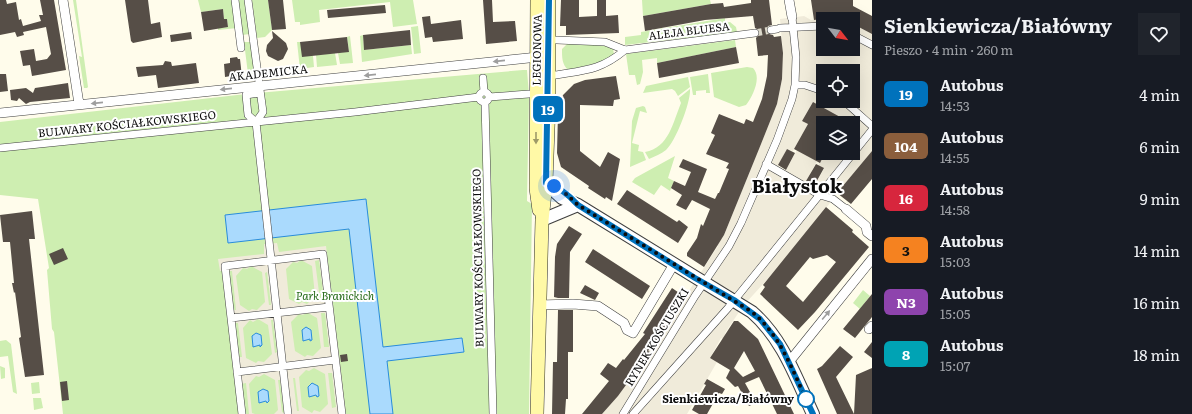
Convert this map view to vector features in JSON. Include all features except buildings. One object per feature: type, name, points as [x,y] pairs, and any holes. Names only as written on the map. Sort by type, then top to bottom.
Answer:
[{"type":"main road","name":"LEGIONOWA","points":[[537,0],[541,179]]},
{"type":"main road","name":"LEGIONOWA","points":[[538,414],[539,305],[542,220],[537,201],[541,179],[549,0]]},
{"type":"street","points":[[63,0],[79,104]]},
{"type":"street","points":[[235,0],[241,48]]},
{"type":"street","points":[[248,0],[263,112],[256,122],[266,202],[288,414]]},
{"type":"street","points":[[789,0],[792,17]]},
{"type":"street","name":"RYNEK KOŚCIUSZKI","points":[[623,414],[704,282],[732,240],[785,120],[795,84],[796,57],[792,17]]},
{"type":"street","points":[[776,29],[816,26]]},
{"type":"street","name":"ALEJA BLUESA","points":[[625,50],[755,33]]},
{"type":"street","points":[[860,39],[872,45]]},
{"type":"street","points":[[557,40],[605,42],[625,50]]},
{"type":"street","points":[[556,75],[597,68],[612,60],[625,50]]},
{"type":"street","name":"AKADEMICKA","points":[[0,112],[260,89],[538,57]]},
{"type":"street","name":"BULWARY KOŚCIAŁKOWSKIEGO","points":[[483,78],[493,414]]},
{"type":"street","points":[[795,84],[816,89]]},
{"type":"street","points":[[256,122],[248,115],[246,95],[260,89]]},
{"type":"street","name":"BULWARY KOŚCIAŁKOWSKIEGO","points":[[0,148],[484,97],[528,94]]},
{"type":"street","points":[[852,108],[872,126]]},
{"type":"street","points":[[633,414],[734,300],[872,130]]},
{"type":"street","points":[[766,164],[820,195],[833,199],[866,226],[867,232],[872,236]]},
{"type":"street","points":[[541,179],[565,193],[578,205],[752,312],[767,326],[780,344],[813,414]]},
{"type":"street","points":[[542,220],[578,205]]},
{"type":"street","points":[[242,414],[225,266],[323,254],[342,414]]},
{"type":"street","points":[[789,362],[872,259]]},
{"type":"street","points":[[539,305],[573,304],[598,306],[624,323],[627,330],[633,333],[674,264]]},
{"type":"street","points":[[231,318],[329,307]]},
{"type":"street","points":[[237,372],[335,360]]},
{"type":"green space","points":[[73,0],[76,0],[87,88],[84,88],[79,56],[82,57]]},
{"type":"green space","points":[[198,0],[234,0],[237,28],[218,30],[218,28],[228,27],[227,19],[224,19],[223,9],[201,12]]},
{"type":"green space","points":[[238,0],[245,0],[250,34],[242,35]]},
{"type":"green space","points":[[252,0],[268,0],[272,30],[265,37],[257,38]]},
{"type":"green space","points":[[292,0],[413,0],[417,24],[393,27],[390,2],[319,10],[320,22],[300,25],[300,22],[295,22]]},
{"type":"green space","points":[[642,0],[710,0],[711,4],[643,16]]},
{"type":"green space","points":[[725,18],[725,23],[730,22],[736,27],[737,32],[625,45],[625,37],[641,35],[641,32]]},
{"type":"green space","points":[[418,26],[421,53],[414,54],[411,27]]},
{"type":"green space","points":[[363,35],[364,50],[411,45],[412,54],[362,62],[360,36]]},
{"type":"green space","points":[[350,36],[353,63],[340,64],[338,53],[349,51],[347,37]]},
{"type":"green space","points":[[735,40],[736,47],[657,63],[657,58],[642,60],[643,72],[640,84],[637,85],[635,75],[629,75],[626,54]]},
{"type":"green space","points":[[244,42],[251,42],[254,74],[248,74]]},
{"type":"green space","points":[[297,42],[300,42],[313,56],[314,67],[300,69]]},
{"type":"green space","points":[[568,43],[600,45],[613,48],[614,55],[601,62],[568,70],[563,61],[562,49]]},
{"type":"green space","points":[[335,53],[337,65],[317,67],[316,55]]},
{"type":"green space","points":[[747,67],[753,68],[756,72],[757,81],[754,92],[746,105],[739,107],[714,97],[711,73]]},
{"type":"green space","name":"Park Branickich","points":[[527,70],[529,95],[527,201],[532,204],[529,414],[63,414],[54,332],[52,329],[47,270],[49,268],[38,199],[0,195],[0,122],[246,94]]},
{"type":"green space","points":[[708,74],[710,93],[706,93],[706,90],[696,91],[696,95],[693,95],[690,77]]},
{"type":"green space","points":[[688,77],[690,87],[678,96],[672,89],[643,93],[646,86]]},
{"type":"green space","points":[[690,89],[690,95],[685,112],[670,145],[660,154],[649,159],[645,152],[653,150],[665,140],[681,103],[679,98]]},
{"type":"green space","points":[[643,106],[645,107],[647,113],[640,111],[632,143],[639,145],[638,151],[643,152],[646,160],[630,167],[632,121],[636,108]]},
{"type":"green space","points":[[675,156],[668,178],[674,181],[670,191],[661,185],[654,195],[632,182],[635,178]]},
{"type":"green space","points":[[863,290],[870,296],[860,309],[853,303]]},
{"type":"green space","points":[[6,340],[11,344],[17,394],[13,392],[8,356],[0,357],[0,341]]},
{"type":"green space","points":[[0,366],[5,368],[5,378],[1,379]]},
{"type":"green space","points":[[39,382],[40,393],[32,394],[31,383]]},
{"type":"green space","points":[[33,398],[41,398],[43,408],[34,410]]},
{"type":"shaded area","points":[[804,16],[811,20],[816,19],[816,56],[860,56],[860,28],[872,34],[872,151],[775,271],[743,306],[725,333],[729,338],[727,341],[721,338],[710,358],[717,362],[687,414],[602,414],[618,396],[649,352],[648,351],[657,340],[718,246],[715,245],[719,238],[722,239],[777,104],[782,79],[783,53],[780,19]]},
{"type":"shaded area","points":[[277,243],[279,252],[326,246],[346,414],[274,414],[278,410],[275,380],[264,374],[259,377],[256,376],[249,384],[252,413],[255,414],[249,414],[246,383],[241,384],[239,414],[222,271],[220,271],[218,259],[264,254],[264,244]],"holes":[[[301,260],[312,266],[315,296],[307,304],[302,302],[299,304],[289,299],[286,269],[293,262],[297,263]],[[319,260],[324,299],[320,300],[315,261]],[[251,266],[262,272],[265,302],[257,310],[252,309],[249,311],[240,305],[236,276],[243,268],[247,269]],[[228,271],[232,271],[236,310],[233,310]],[[267,272],[271,305],[269,305],[265,273]],[[308,313],[317,318],[321,348],[313,356],[307,355],[305,357],[295,351],[291,322],[299,314],[302,315]],[[321,313],[325,313],[329,347],[324,347]],[[258,319],[268,325],[272,354],[264,362],[258,361],[256,363],[246,358],[243,328],[250,320],[253,322]],[[271,320],[273,320],[277,352],[275,353]],[[234,323],[238,323],[242,357],[239,357]],[[314,368],[325,374],[328,404],[320,412],[314,410],[312,413],[302,407],[299,377],[306,370],[309,371]],[[328,373],[332,373],[336,407],[332,408]],[[293,378],[295,378],[299,411],[297,411]],[[278,380],[280,380],[284,413],[282,412]]]},
{"type":"water","points":[[366,199],[383,347],[462,338],[464,352],[387,361],[393,414],[370,414],[349,229],[228,243],[225,215]]},
{"type":"water","points":[[306,327],[311,330],[312,340],[310,341],[310,339],[303,341],[302,330]]},
{"type":"water","points":[[256,333],[261,335],[262,345],[260,347],[260,345],[253,347],[252,336]]},
{"type":"water","points":[[312,383],[318,386],[319,396],[317,397],[316,395],[309,397],[308,387]]},
{"type":"water","points":[[263,389],[268,391],[269,401],[267,403],[266,401],[259,403],[258,392]]},
{"type":"tunnel","points":[[755,33],[771,30]]},
{"type":"bus line","name":"19","points":[[549,0],[549,93],[546,183],[554,186],[565,193],[578,205],[752,312],[771,331],[784,350],[813,414]]},
{"type":"place","name":"Sienkiewicza/Białówny","points":[[806,399]]},
{"type":"district","name":"Białystok","points":[[797,186]]},
{"type":"route","points":[[554,186],[565,193],[578,205],[752,312],[767,326],[784,350],[806,399]]}]
